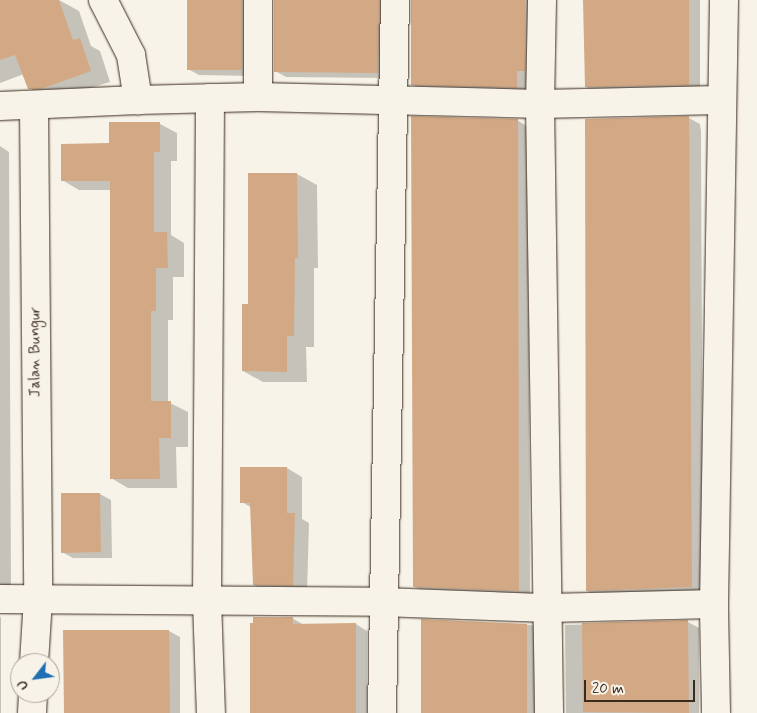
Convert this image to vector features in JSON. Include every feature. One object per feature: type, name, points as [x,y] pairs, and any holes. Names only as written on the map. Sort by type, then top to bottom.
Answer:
[{"type":"street","points":[[103,0],[132,55],[138,100]]},
{"type":"street","points":[[258,0],[258,97]]},
{"type":"street","points":[[382,713],[382,602],[395,0]]},
{"type":"street","points":[[542,0],[540,104],[549,713]]},
{"type":"street","points":[[716,713],[714,604],[720,100],[724,0]]},
{"type":"street","points":[[0,106],[258,97],[394,98],[540,104],[720,100]]},
{"type":"street","points":[[210,98],[207,601],[211,713]]},
{"type":"street","name":"Jalan Bungur","points":[[34,106],[38,599],[35,653]]},
{"type":"street","points":[[0,599],[382,602],[548,608],[714,604]]},
{"type":"building","points":[[0,0],[59,0],[73,40],[80,38],[91,71],[41,89],[28,89],[15,55],[0,60]]},
{"type":"building","points":[[187,0],[242,0],[242,70],[187,70]]},
{"type":"building","points":[[274,0],[379,0],[378,73],[274,72]]},
{"type":"building","points":[[411,0],[525,0],[525,71],[517,71],[517,88],[411,85]]},
{"type":"building","points":[[583,0],[689,0],[689,85],[585,87]]},
{"type":"building","points":[[411,116],[518,119],[519,591],[413,587]]},
{"type":"building","points":[[689,116],[692,587],[586,591],[585,119]]},
{"type":"building","points":[[109,122],[160,122],[160,152],[154,152],[154,232],[167,232],[168,268],[156,268],[156,311],[151,311],[151,401],[171,401],[171,438],[159,438],[160,479],[110,479],[110,181],[61,181],[61,144],[109,143]]},
{"type":"building","points":[[248,173],[297,173],[298,258],[295,258],[294,336],[287,336],[287,372],[242,371],[242,304],[248,304]]},
{"type":"building","points":[[240,467],[287,467],[287,513],[295,513],[293,586],[253,585],[250,503],[240,503]]},
{"type":"building","points":[[61,493],[100,493],[101,552],[61,553]]},
{"type":"building","points":[[253,617],[293,617],[293,624],[356,623],[356,713],[250,713],[250,623],[253,623]]},
{"type":"building","points":[[421,619],[527,624],[527,713],[421,713]]},
{"type":"building","points":[[688,620],[689,713],[583,712],[582,623]]},
{"type":"building","points":[[63,630],[169,630],[170,713],[64,713]]}]
